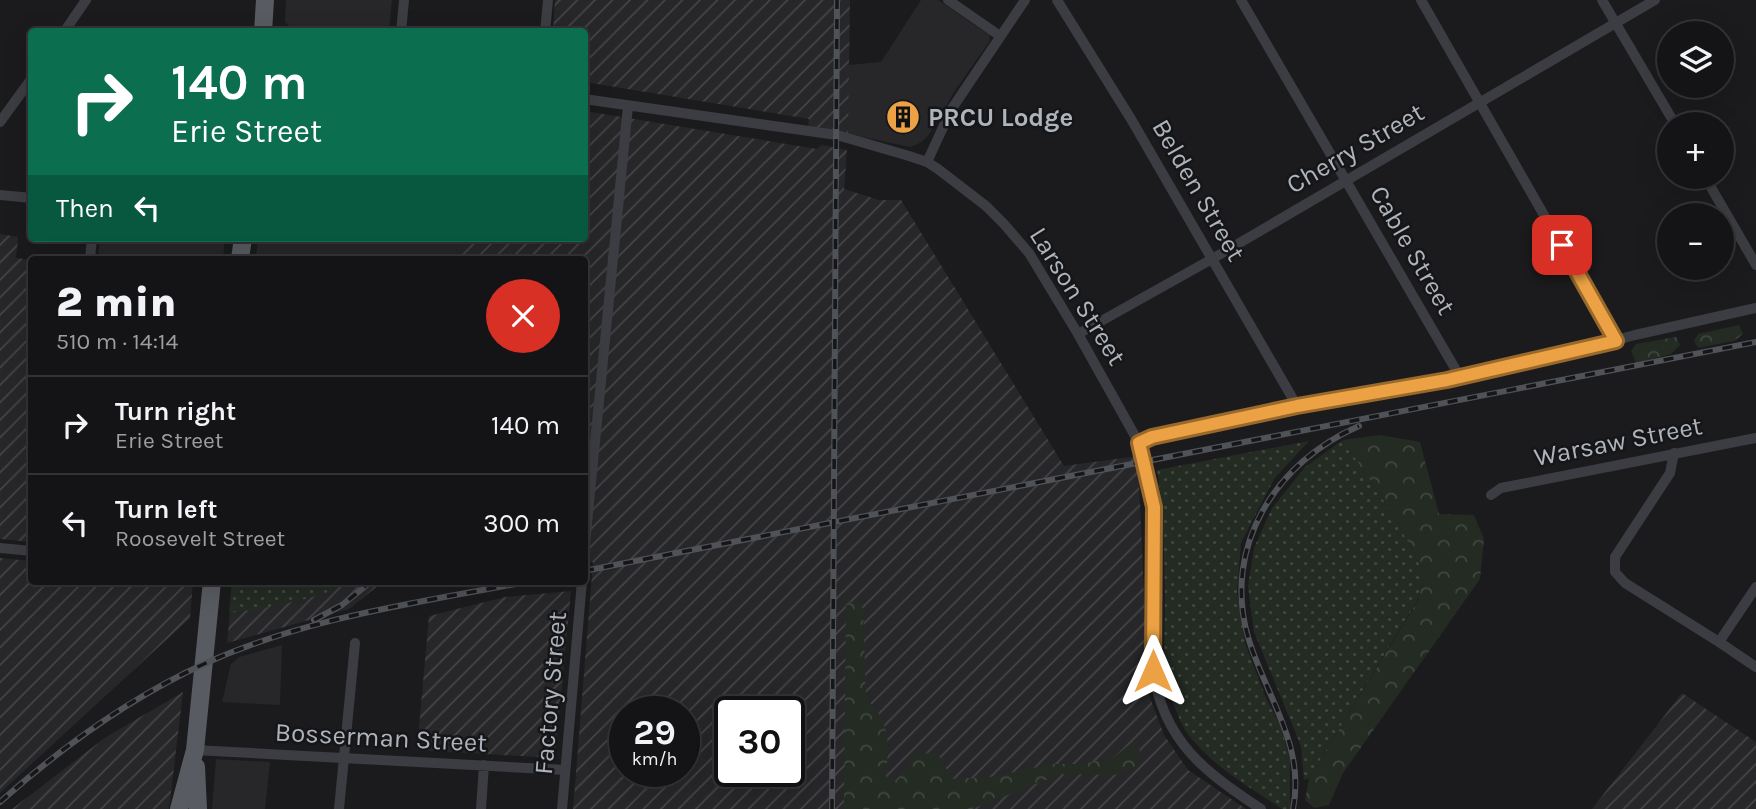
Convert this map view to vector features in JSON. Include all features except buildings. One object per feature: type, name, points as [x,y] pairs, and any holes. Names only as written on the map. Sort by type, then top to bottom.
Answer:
[{"type":"main road","points":[[263,28],[265,0]]},
{"type":"main road","points":[[198,809],[195,750],[212,585]]},
{"type":"main road","points":[[179,809],[195,750]]},
{"type":"street","points":[[67,28],[86,0]]},
{"type":"street","points":[[401,28],[404,0]]},
{"type":"street","points":[[545,28],[548,0]]},
{"type":"street","points":[[948,0],[1000,36]]},
{"type":"street","points":[[927,162],[951,110],[1025,0]]},
{"type":"street","name":"Belden Street","points":[[1057,0],[1131,119],[1297,406]]},
{"type":"street","name":"Cable Street","points":[[1241,0],[1460,377]]},
{"type":"street","points":[[1421,0],[1616,341]]},
{"type":"street","points":[[1602,0],[1668,112]]},
{"type":"street","name":"Cherry Street","points":[[1078,334],[1212,259],[1655,0]]},
{"type":"street","points":[[0,122],[28,84]]},
{"type":"street","name":"Larson Street","points":[[588,100],[776,128],[815,139],[875,146],[927,162],[986,206],[1018,240],[1078,334],[1139,443],[1154,507],[1153,671],[1156,693],[1174,735],[1207,771],[1261,809]]},
{"type":"street","points":[[588,513],[628,106]]},
{"type":"street","points":[[1712,189],[1756,265]]},
{"type":"street","points":[[0,195],[28,198]]},
{"type":"street","points":[[1139,443],[1152,437],[1297,406],[1460,377],[1756,308]]},
{"type":"street","name":"Warsaw Street","points":[[1491,495],[1501,488],[1756,438]]},
{"type":"street","points":[[1674,453],[1670,473],[1615,557],[1615,572],[1625,583],[1756,667]]},
{"type":"street","points":[[0,548],[28,551]]},
{"type":"street","name":"Factory Street","points":[[562,809],[582,585]]},
{"type":"street","points":[[1720,642],[1756,587]]},
{"type":"street","points":[[339,809],[355,643]]},
{"type":"street","name":"Bosserman Street","points":[[195,750],[565,770]]},
{"type":"street","points":[[481,809],[484,765]]},
{"type":"shaded area","points":[[286,0],[392,0],[389,28],[291,28],[285,22]]},
{"type":"shaded area","points":[[555,0],[850,0],[848,134],[808,127],[809,119],[588,82],[588,28],[553,28]]},
{"type":"shaded area","points":[[921,0],[938,0],[989,35],[990,41],[956,89],[928,136],[920,143],[910,147],[848,134],[848,65],[881,62]]},
{"type":"shaded area","points":[[588,111],[817,149],[822,145],[847,150],[844,189],[879,200],[901,200],[1064,466],[1138,456],[1148,692],[1164,735],[1188,770],[1246,809],[573,809],[593,562],[588,562],[588,256],[453,256],[462,242],[588,242]]},
{"type":"shaded area","points":[[0,234],[18,237],[16,258],[28,260],[28,542],[0,539]]},
{"type":"shaded area","points":[[100,242],[225,242],[223,256],[98,256]]},
{"type":"shaded area","points":[[258,242],[462,242],[453,256],[256,256]]},
{"type":"shaded area","points":[[0,558],[28,561],[28,585],[193,585],[190,618],[0,793]]},
{"type":"shaded area","points":[[233,585],[379,585],[349,609],[227,643]]},
{"type":"shaded area","points":[[571,591],[555,758],[417,750],[429,616],[505,597]]},
{"type":"shaded area","points":[[282,645],[280,705],[222,702],[231,664],[239,657]]},
{"type":"shaded area","points":[[183,692],[169,809],[12,809],[106,737]]},
{"type":"shaded area","points":[[1682,693],[1756,742],[1756,809],[1592,809]]},
{"type":"shaded area","points":[[216,759],[270,762],[265,809],[212,809]]},
{"type":"green space","points":[[1739,325],[1743,334],[1734,341],[1698,348],[1694,341],[1698,334]]},
{"type":"green space","points":[[1676,337],[1680,345],[1671,354],[1636,363],[1631,351],[1636,344]]},
{"type":"green space","points":[[1380,435],[1420,442],[1439,514],[1474,515],[1484,539],[1480,579],[1343,773],[1329,805],[1314,808],[1305,800],[1309,778],[1417,602],[1425,575],[1396,519],[1343,440]]},
{"type":"green space","points":[[1343,440],[1396,519],[1425,575],[1417,601],[1309,778],[1304,780],[1301,746],[1254,632],[1248,586],[1254,548],[1272,508],[1305,467]]},
{"type":"green space","points":[[1309,441],[1274,479],[1241,543],[1237,593],[1245,643],[1266,698],[1282,729],[1290,760],[1290,809],[1282,809],[1208,756],[1186,731],[1178,716],[1166,671],[1163,533],[1157,470]]},
{"type":"green space","points":[[232,585],[343,585],[309,598],[229,613]]},
{"type":"green space","points":[[858,600],[863,609],[866,699],[881,717],[887,736],[886,779],[896,780],[917,753],[938,754],[952,779],[990,777],[1052,764],[1082,764],[1113,758],[1130,744],[1140,749],[1137,766],[1115,775],[1061,774],[972,809],[844,809],[846,604]]},
{"type":"railway","points":[[832,809],[837,0]]},
{"type":"railway","points":[[588,570],[1756,342]]},
{"type":"railway","points":[[1293,809],[1294,763],[1282,721],[1248,637],[1242,603],[1243,571],[1250,540],[1263,511],[1281,485],[1303,461],[1329,442],[1359,426]]},
{"type":"railway","points":[[314,620],[342,605],[367,585]]},
{"type":"railway","points":[[0,802],[98,725],[150,692],[206,663],[245,647],[325,622],[509,585]]},
{"type":"place","name":"PRCU Lodge","points":[[903,117]]},
{"type":"route","points":[[1153,671],[1154,507],[1139,443],[1152,437],[1297,406],[1529,363],[1616,341],[1562,245]]}]
